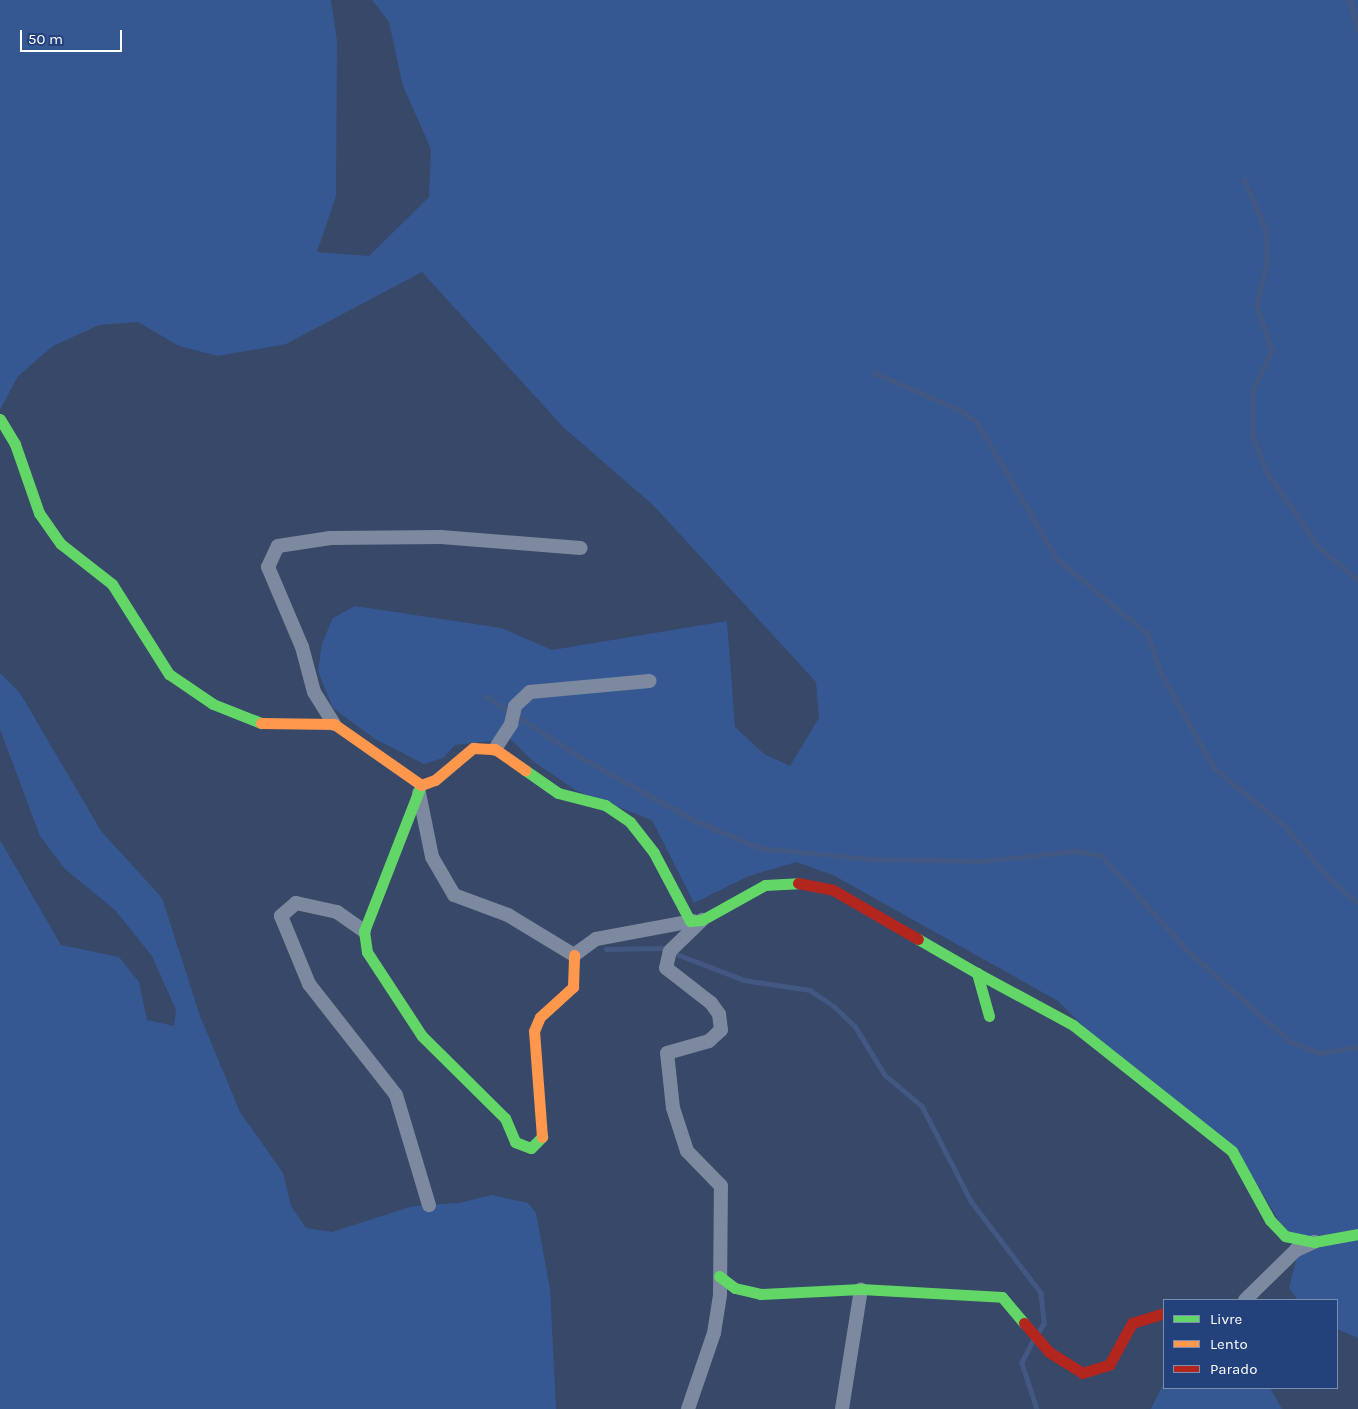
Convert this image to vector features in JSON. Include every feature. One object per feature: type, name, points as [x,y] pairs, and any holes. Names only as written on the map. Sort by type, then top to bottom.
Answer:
[{"type":"street","points":[[0,419],[15,444],[39,513],[61,544],[112,584],[169,674],[213,704],[261,723],[334,724]]},
{"type":"street","points":[[421,785],[334,724],[314,692],[302,647],[268,567],[278,546],[330,538],[441,537],[581,548]]},
{"type":"street","points":[[495,749],[512,724],[515,706],[530,692],[648,681]]},
{"type":"street","points":[[574,955],[573,987],[540,1017],[534,1032],[542,1137],[531,1148],[515,1142],[505,1118],[403,1012],[367,952],[364,931],[421,785],[435,780],[451,762],[474,748],[495,749],[558,794],[605,805],[630,822],[654,854],[683,913],[698,920]]},
{"type":"street","points":[[421,785],[418,800],[428,825],[432,857],[449,889],[476,905],[508,915],[574,955]]},
{"type":"street","points":[[574,955],[596,939],[698,920],[765,885],[810,882],[833,890],[977,973],[1048,1009],[1119,1059],[1232,1151],[1276,1228],[1297,1241],[1314,1242]]},
{"type":"street","points":[[364,931],[337,912],[296,903],[281,916],[309,984],[396,1095],[429,1205]]},
{"type":"street","points":[[688,1409],[714,1333],[719,1276],[721,1186],[687,1151],[666,1069],[667,1054],[709,1042],[721,1030],[720,1014],[710,1003],[666,968],[670,951],[698,920]]},
{"type":"street","points":[[977,973],[989,1016]]},
{"type":"street","points":[[1246,1299],[1296,1250],[1314,1242],[1358,1234]]},
{"type":"street","points":[[719,1276],[735,1288],[760,1294],[861,1289],[1002,1297],[1049,1352],[1082,1373],[1109,1365],[1132,1323],[1163,1313]]},
{"type":"street","points":[[842,1409],[861,1289]]},
{"type":"shaded area","points":[[0,0],[331,0],[337,41],[336,196],[317,252],[369,256],[429,197],[431,149],[403,86],[389,22],[372,0],[1358,0],[1358,1338],[1338,1329],[1338,1299],[1297,1299],[1289,1288],[1298,1253],[1248,1169],[1115,1057],[1058,1001],[833,875],[796,862],[749,876],[694,903],[652,820],[577,791],[534,762],[510,739],[455,745],[443,758],[424,764],[375,739],[333,708],[318,671],[322,643],[333,618],[355,606],[501,628],[552,650],[727,621],[735,727],[764,754],[790,766],[819,718],[816,682],[653,505],[563,427],[422,272],[286,344],[218,356],[179,346],[138,322],[99,325],[53,346],[18,376],[0,410]]},
{"type":"shaded area","points":[[0,673],[20,693],[101,831],[162,898],[200,1016],[240,1112],[283,1173],[291,1206],[306,1228],[332,1232],[413,1206],[459,1203],[492,1195],[528,1203],[536,1213],[550,1289],[556,1409],[0,1409],[0,840],[61,945],[119,957],[139,982],[147,1020],[174,1026],[176,1010],[152,956],[115,910],[65,869],[40,836],[0,729]]},
{"type":"shaded area","points":[[1163,1385],[1163,1389],[1271,1389],[1282,1409],[1151,1409]]},
{"type":"waterway","points":[[1350,0],[1358,30]]},
{"type":"waterway","points":[[1244,179],[1266,230],[1267,263],[1257,305],[1272,351],[1253,390],[1253,436],[1267,472],[1318,546],[1358,580]]},
{"type":"waterway","points":[[875,373],[962,411],[977,422],[1057,559],[1148,634],[1161,673],[1214,768],[1286,827],[1331,880],[1358,903]]},
{"type":"waterway","points":[[486,696],[582,758],[692,819],[759,848],[869,859],[983,861],[1077,851],[1102,856],[1190,953],[1291,1042],[1320,1053],[1358,1047]]},
{"type":"waterway","points":[[606,949],[661,948],[744,980],[810,990],[835,1007],[855,1026],[885,1075],[922,1106],[971,1201],[1041,1293],[1044,1324],[1039,1332]]},
{"type":"waterway","points":[[1033,1341],[1022,1363],[1037,1409]]},
{"type":"traffic: fast","points":[[0,419],[15,444],[39,513],[61,544],[112,584],[169,674],[213,704],[261,723]]},
{"type":"traffic: fast","points":[[525,770],[558,793],[605,805],[630,822],[654,853],[690,921],[702,920],[765,885],[798,883]]},
{"type":"traffic: fast","points":[[421,785],[364,931],[367,952],[422,1036],[505,1118],[515,1142],[531,1148],[542,1137]]},
{"type":"traffic: fast","points":[[918,939],[977,973]]},
{"type":"traffic: fast","points":[[989,1016],[977,973],[1073,1025],[1232,1151],[1270,1220],[1285,1236],[1314,1242],[1358,1234]]},
{"type":"traffic: fast","points":[[719,1276],[735,1288],[760,1294],[861,1289],[1002,1297],[1024,1323]]},
{"type":"traffic: slow","points":[[261,723],[334,724],[421,785],[435,780],[473,748],[495,749],[525,770]]},
{"type":"traffic: slow","points":[[542,1137],[534,1031],[540,1017],[573,987],[574,955]]},
{"type":"traffic: jam","points":[[798,883],[833,890],[918,939]]},
{"type":"traffic: jam","points":[[1024,1323],[1049,1352],[1082,1373],[1109,1365],[1132,1323],[1163,1313]]}]
